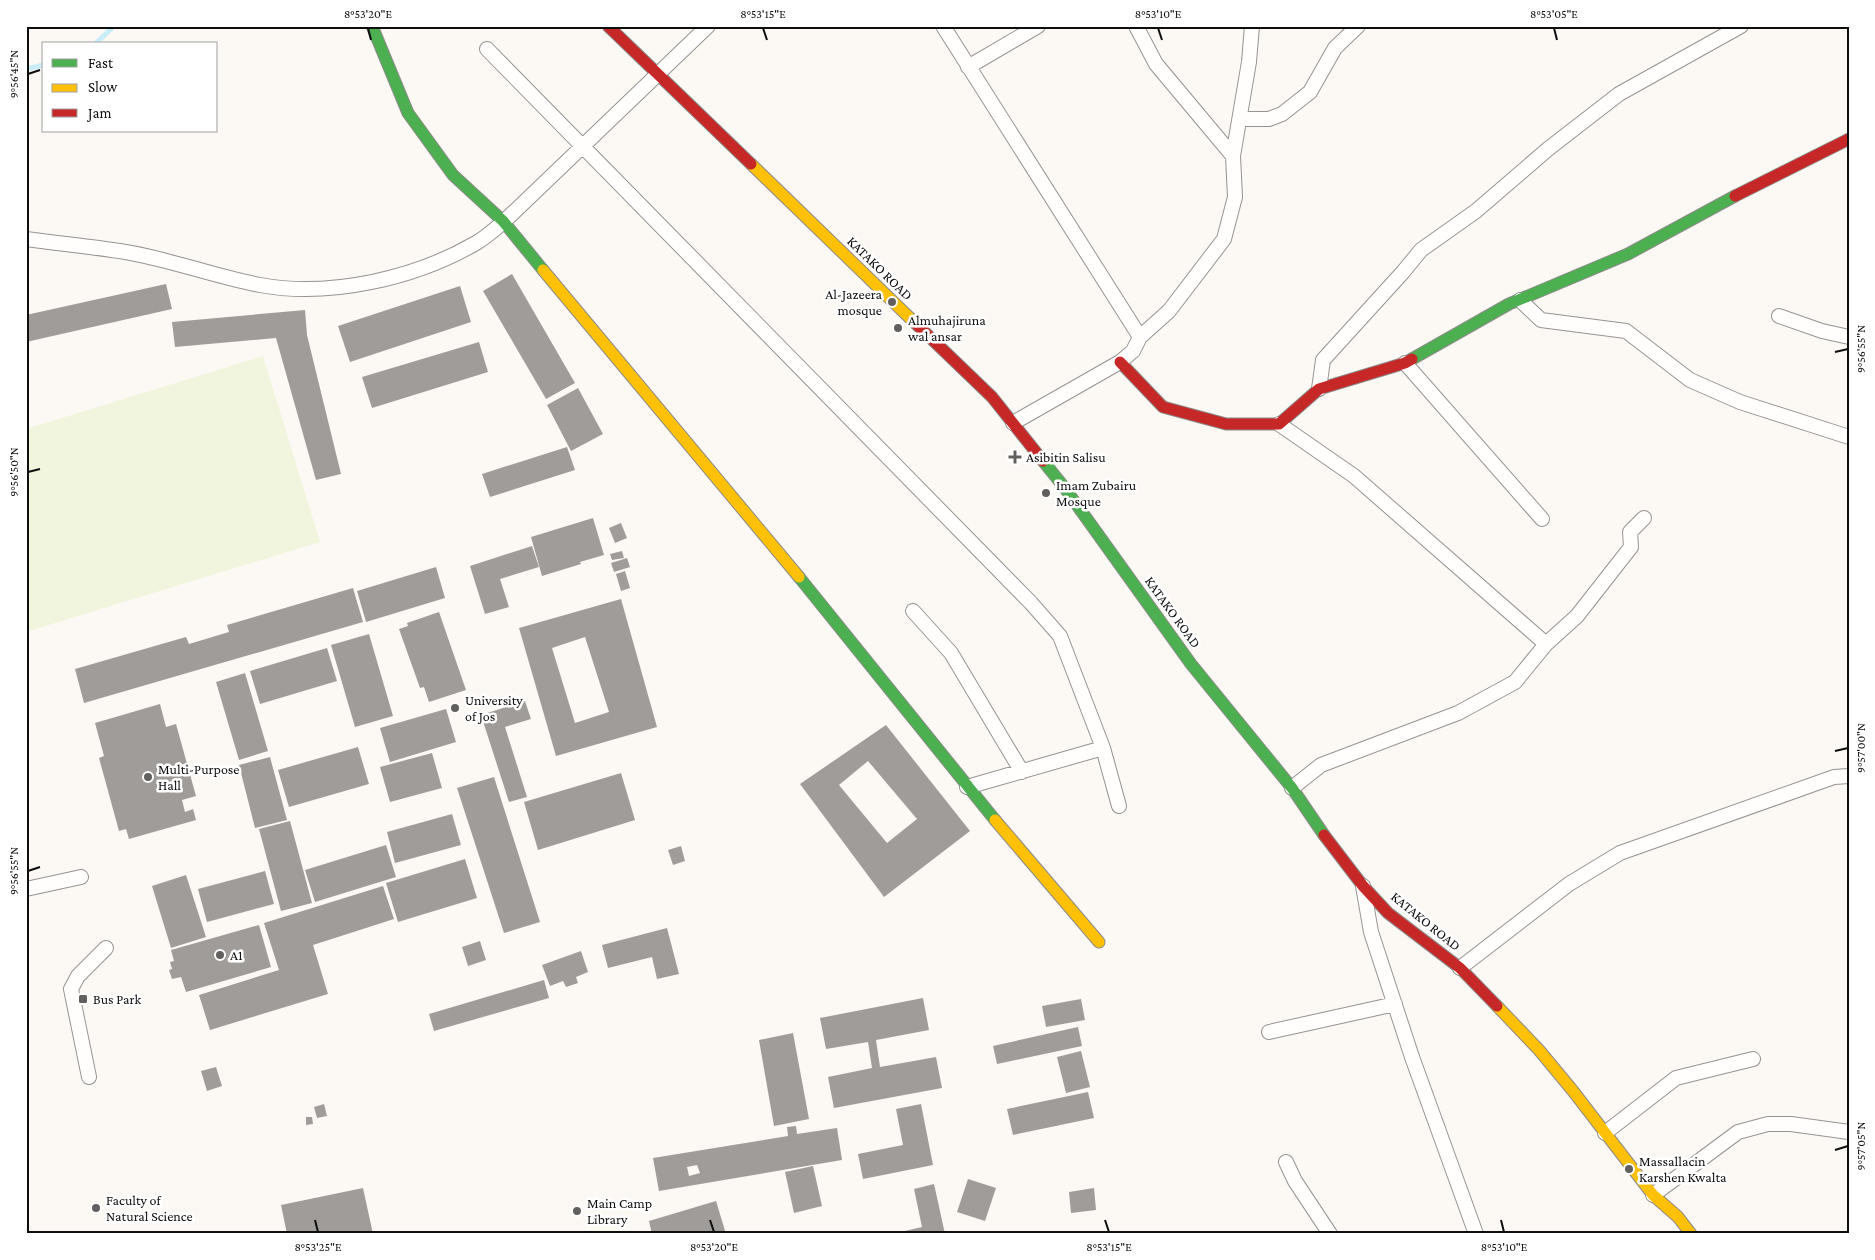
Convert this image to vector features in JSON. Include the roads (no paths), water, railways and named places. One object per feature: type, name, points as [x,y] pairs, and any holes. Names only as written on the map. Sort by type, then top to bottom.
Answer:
[{"type":"street","points":[[372,26],[408,113],[453,175],[503,221],[779,552],[967,787],[1098,942]]},
{"type":"street","name":"KATAKO ROAD","points":[[608,26],[992,398],[1064,487],[1192,664],[1292,788],[1323,834],[1363,886],[1388,913],[1460,968],[1539,1050],[1653,1195],[1678,1217],[1691,1234]]},
{"type":"street","points":[[26,239],[132,253],[261,285],[283,288],[354,286],[407,272],[441,260],[475,243],[503,221],[708,26]]},
{"type":"street","points":[[943,26],[1140,337]]},
{"type":"street","points":[[968,67],[1038,26]]},
{"type":"street","points":[[1136,26],[1156,64],[1234,156]]},
{"type":"street","points":[[1012,423],[1120,362],[1133,350],[1140,337],[1169,311],[1224,239],[1235,197],[1234,156],[1250,62],[1252,26]]},
{"type":"street","points":[[1240,119],[1269,119],[1282,114],[1310,92],[1335,48],[1358,26]]},
{"type":"street","points":[[1319,389],[1323,360],[1421,250],[1476,210],[1548,149],[1619,94],[1741,26]]},
{"type":"street","points":[[488,49],[1031,603],[1060,636],[1103,748],[1119,806]]},
{"type":"street","points":[[1279,424],[1319,389],[1404,363],[1509,304],[1628,254],[1849,138]]},
{"type":"street","points":[[1520,300],[1541,320],[1626,331],[1690,380],[1740,402],[1849,437]]},
{"type":"street","points":[[1779,316],[1849,338]]},
{"type":"street","points":[[1120,362],[1163,407],[1226,424],[1279,424],[1354,476],[1546,644]]},
{"type":"street","points":[[1404,363],[1542,519]]},
{"type":"street","points":[[1292,788],[1321,766],[1458,713],[1515,682],[1546,644],[1577,616],[1631,547],[1630,532],[1644,518]]},
{"type":"street","points":[[913,611],[951,653],[1022,772]]},
{"type":"street","points":[[967,787],[1103,748]]},
{"type":"street","points":[[1460,968],[1569,884],[1620,853],[1834,778],[1849,776]]},
{"type":"street","points":[[26,889],[81,876]]},
{"type":"street","points":[[1363,886],[1371,932],[1426,1098],[1476,1234]]},
{"type":"street","points":[[89,1077],[71,990],[78,976],[106,948]]},
{"type":"street","points":[[1269,1032],[1395,1004]]},
{"type":"street","points":[[1605,1133],[1676,1078],[1754,1059]]},
{"type":"street","points":[[1653,1195],[1738,1132],[1768,1124],[1792,1124],[1849,1132]]},
{"type":"street","points":[[1286,1162],[1295,1182],[1330,1234]]},
{"type":"waterway","points":[[97,42],[114,26]]},
{"type":"waterway","points":[[26,69],[42,65]]},
{"type":"place","name":"Al-Jazeera mosque","points":[[892,302]]},
{"type":"place","name":"Almuhajiruna wal ansar","points":[[898,328]]},
{"type":"place","name":"Asibitin Salisu","points":[[1015,457]]},
{"type":"place","name":"Imam Zubairu Mosque","points":[[1046,493]]},
{"type":"place","name":"University of Jos","points":[[455,708]]},
{"type":"place","name":"Multi-Purpose Hall","points":[[148,777]]},
{"type":"place","name":"A1","points":[[220,955]]},
{"type":"place","name":"Bus Park","points":[[83,999]]},
{"type":"place","name":"Massallacin Karshen Kwalta","points":[[1629,1169]]},
{"type":"place","name":"Faculty of Natural Science","points":[[96,1208]]},
{"type":"place","name":"Main Camp Library","points":[[577,1211]]}]
